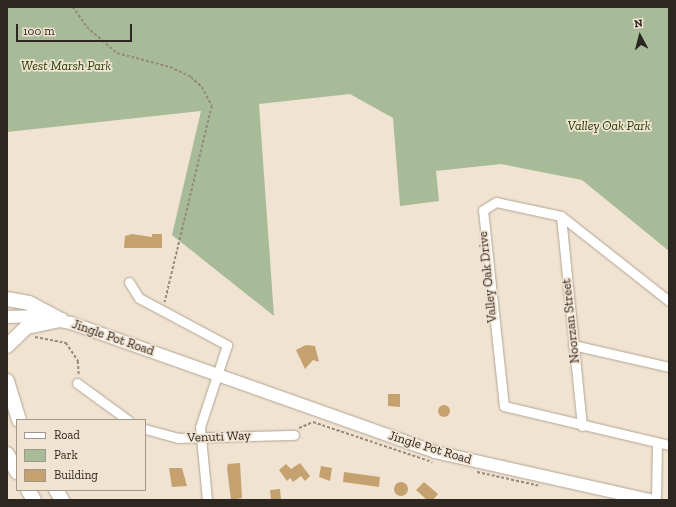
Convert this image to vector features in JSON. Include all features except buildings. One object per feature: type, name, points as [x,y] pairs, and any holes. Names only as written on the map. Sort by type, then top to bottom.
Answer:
[{"type":"highway","points":[[7,299],[28,303],[61,320]]},
{"type":"highway","points":[[7,346],[27,327],[61,320]]},
{"type":"highway","points":[[7,381],[17,419]]},
{"type":"highway","points":[[7,402],[17,419]]},
{"type":"highway","points":[[7,415],[16,425]]},
{"type":"highway","points":[[7,454],[16,470]]},
{"type":"highway","points":[[29,491],[34,500]]},
{"type":"highway","points":[[57,491],[62,500]]},
{"type":"main road","name":"Jingle Pot Road","points":[[7,316],[61,320],[435,452],[650,500]]},
{"type":"street","name":"Valley Oak Drive","points":[[669,301],[561,216],[496,202],[486,206],[482,214],[502,402],[508,409],[669,445]]},
{"type":"street","name":"Noorzan Street","points":[[561,216],[582,426]]},
{"type":"street","points":[[129,282],[139,298],[227,345],[201,422],[200,437],[207,500]]},
{"type":"street","points":[[573,345],[669,367]]},
{"type":"street","points":[[77,383],[127,419]]},
{"type":"street","name":"Venuti Way","points":[[146,429],[178,438],[294,434]]},
{"type":"street","points":[[656,500],[657,443]]},
{"type":"path","points":[[73,7],[87,27],[117,54],[170,67],[191,77],[202,88],[212,106],[164,310]]},
{"type":"path","points":[[32,337],[56,339],[69,347],[80,366],[77,383]]},
{"type":"green space","name":"West Marsh Park","points":[[7,7],[669,7],[669,251],[582,180],[501,164],[436,171],[439,201],[400,206],[393,118],[350,94],[259,104],[274,316],[172,235],[201,111],[7,132]]},
{"type":"park label","name":"Valley Oak Park","points":[[609,126]]}]
